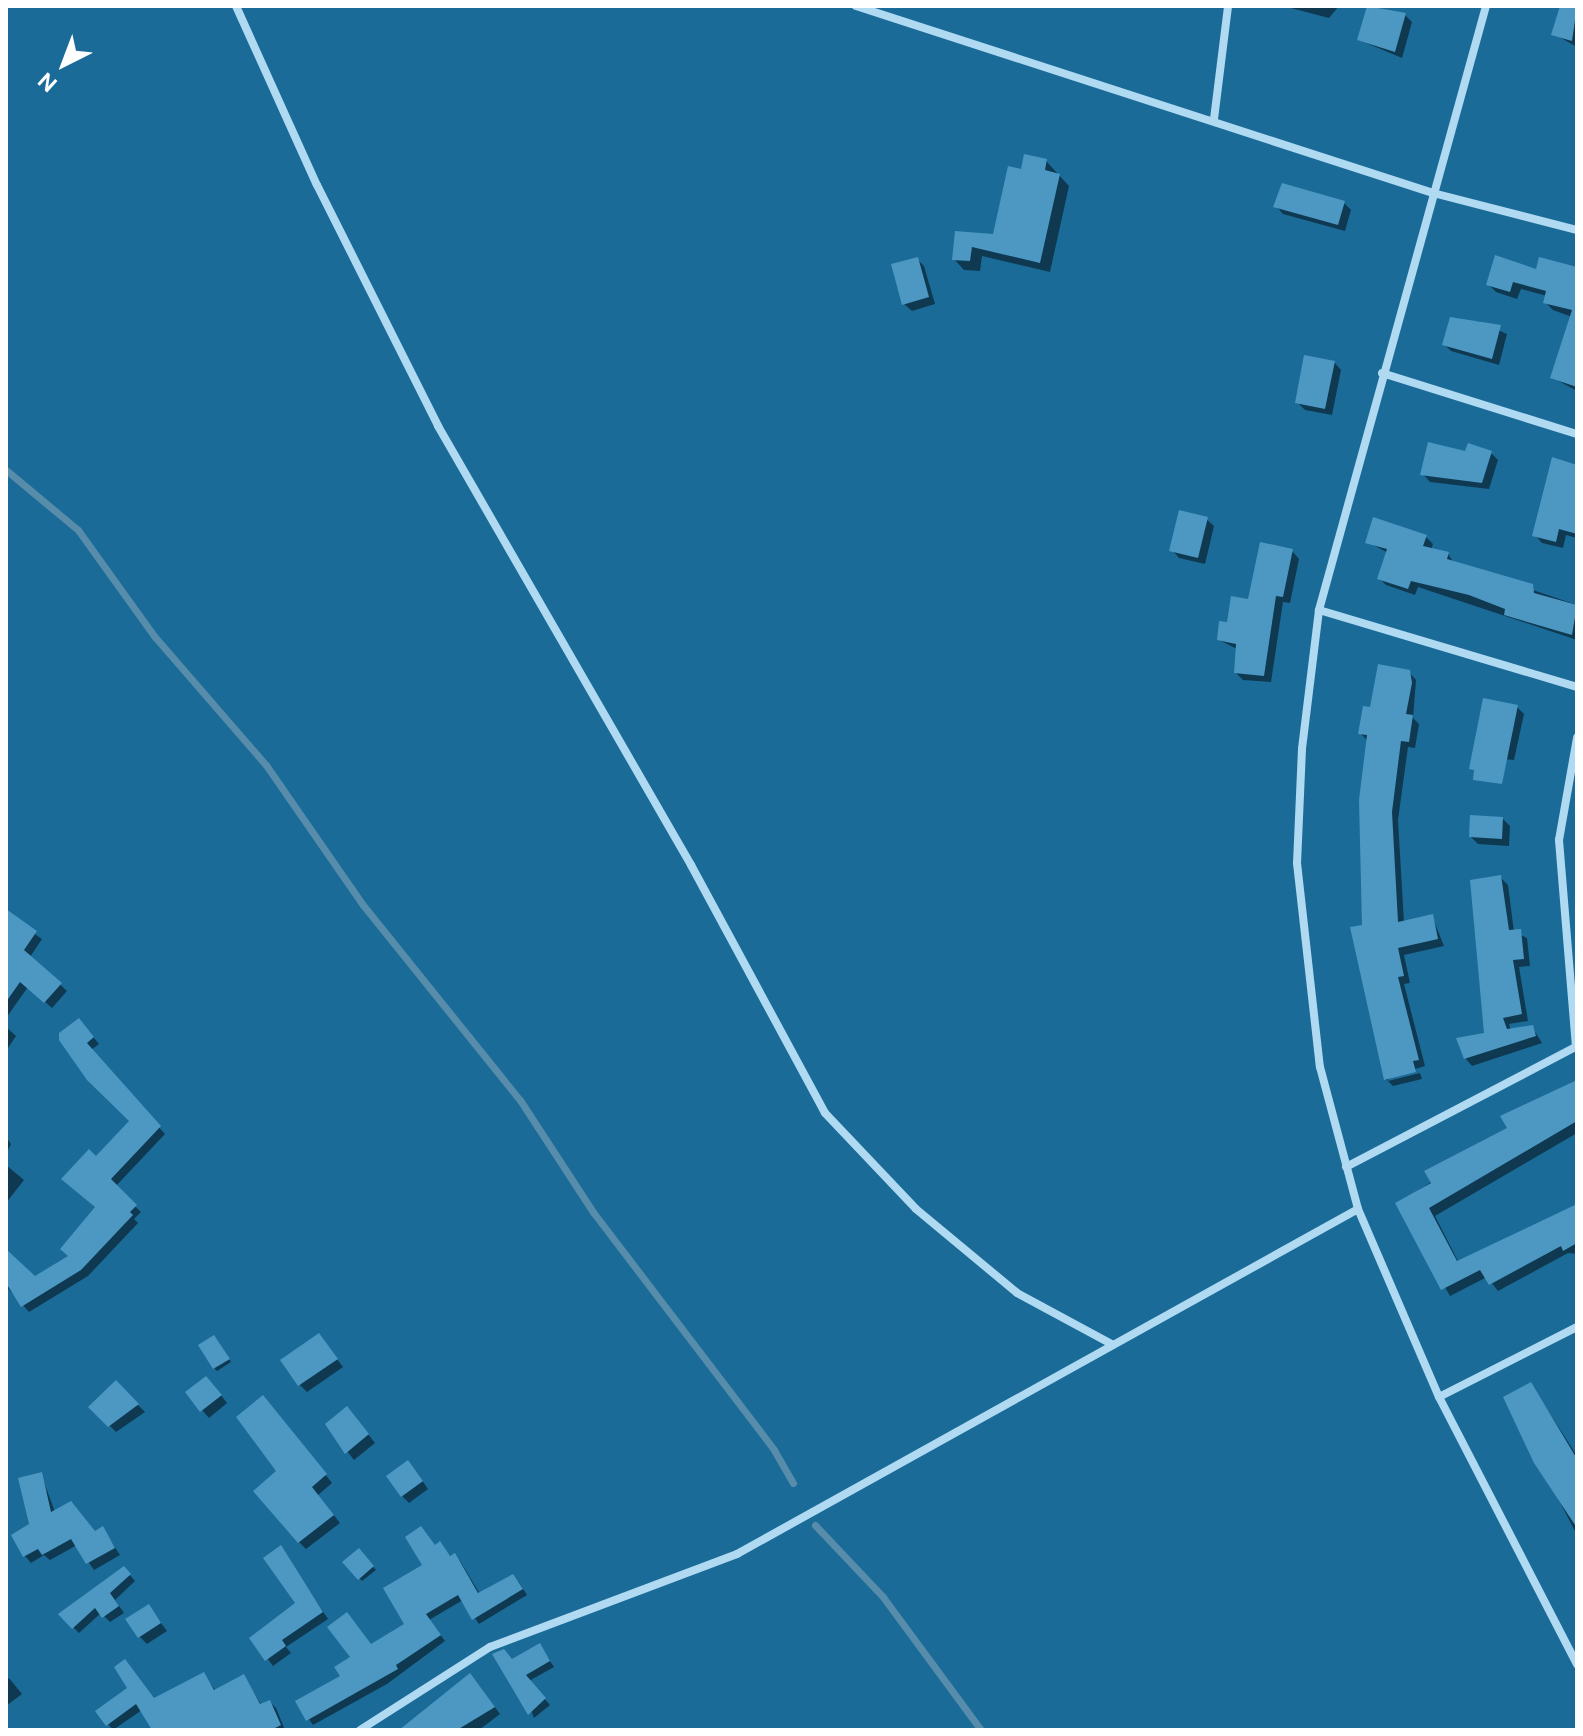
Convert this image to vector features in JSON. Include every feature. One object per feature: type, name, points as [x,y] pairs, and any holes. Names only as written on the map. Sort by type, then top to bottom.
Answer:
[{"type":"street","points":[[236,6],[317,185],[438,426],[534,600],[691,865],[825,1113],[916,1209],[1017,1293],[1113,1345]]},
{"type":"street","points":[[856,6],[1214,119],[1433,193],[1577,230]]},
{"type":"street","points":[[1214,119],[1228,6]]},
{"type":"street","points":[[1486,6],[1382,373],[1319,610],[1301,763],[1297,863],[1320,1067],[1358,1209],[1439,1397],[1577,1664]]},
{"type":"street","points":[[1382,373],[1577,434]]},
{"type":"street","points":[[1319,610],[1577,687]]},
{"type":"street","points":[[1346,1167],[1576,1046],[1559,840],[1577,738]]},
{"type":"street","points":[[360,1730],[490,1647],[737,1554],[1358,1209]]},
{"type":"street","points":[[1439,1397],[1577,1327]]},
{"type":"building","points":[[1367,6],[1406,13],[1395,52],[1357,40]]},
{"type":"building","points":[[1560,6],[1577,6],[1572,41],[1551,35]]},
{"type":"building","points":[[1024,154],[1047,159],[1045,170],[1060,174],[1040,263],[972,247],[970,261],[952,260],[955,231],[993,234],[1008,166],[1021,169]]},
{"type":"building","points":[[1282,183],[1345,201],[1338,225],[1273,207]]},
{"type":"building","points":[[1495,255],[1536,269],[1539,257],[1577,267],[1577,387],[1550,378],[1572,310],[1543,303],[1546,291],[1513,282],[1510,292],[1486,285]]},
{"type":"building","points":[[918,257],[929,297],[902,305],[891,264]]},
{"type":"building","points":[[1450,317],[1501,325],[1492,359],[1442,345]]},
{"type":"building","points":[[1304,355],[1335,361],[1325,409],[1295,403]]},
{"type":"building","points":[[1428,442],[1465,451],[1468,443],[1492,451],[1482,483],[1420,475]]},
{"type":"building","points":[[1552,457],[1577,465],[1577,534],[1559,529],[1556,542],[1532,536]]},
{"type":"building","points":[[1179,510],[1208,517],[1198,558],[1169,551]]},
{"type":"building","points":[[1373,517],[1427,535],[1423,546],[1449,552],[1447,559],[1533,584],[1534,593],[1577,605],[1572,635],[1504,615],[1505,609],[1469,595],[1411,581],[1408,589],[1377,579],[1387,549],[1365,543]]},
{"type":"building","points":[[1260,542],[1293,549],[1283,597],[1276,596],[1264,676],[1234,673],[1236,644],[1217,640],[1219,621],[1227,622],[1231,596],[1248,599]]},
{"type":"building","points":[[1378,664],[1410,670],[1412,683],[1406,714],[1413,715],[1409,742],[1401,741],[1392,812],[1398,922],[1433,914],[1438,939],[1398,948],[1404,976],[1398,977],[1419,1060],[1413,1061],[1416,1072],[1384,1080],[1350,927],[1362,925],[1359,800],[1367,735],[1358,734],[1363,706],[1370,707]]},
{"type":"building","points":[[1483,698],[1518,705],[1502,784],[1473,780],[1474,770],[1469,769]]},
{"type":"building","points":[[1470,815],[1503,817],[1502,839],[1469,837]]},
{"type":"building","points":[[1501,875],[1509,930],[1521,929],[1524,959],[1513,960],[1522,1014],[1503,1018],[1507,1029],[1533,1025],[1536,1036],[1464,1059],[1456,1038],[1484,1033],[1470,880]]},
{"type":"building","points":[[6,909],[37,931],[24,950],[62,983],[44,1003],[20,982],[6,1002]]},
{"type":"building","points":[[79,1018],[94,1037],[87,1043],[161,1126],[111,1179],[137,1205],[130,1212],[133,1215],[81,1270],[21,1307],[6,1283],[6,1249],[35,1276],[68,1256],[60,1249],[95,1207],[61,1179],[89,1149],[96,1156],[129,1121],[87,1080],[59,1040],[59,1033]]},
{"type":"building","points":[[1577,1080],[1577,1121],[1429,1208],[1457,1261],[1577,1204],[1577,1243],[1563,1251],[1561,1246],[1489,1285],[1480,1270],[1441,1290],[1395,1203],[1431,1183],[1424,1171],[1507,1128],[1500,1116]]},
{"type":"building","points":[[319,1333],[338,1359],[298,1386],[280,1360]]},
{"type":"building","points":[[214,1335],[230,1359],[213,1369],[198,1345]]},
{"type":"building","points":[[206,1376],[222,1395],[200,1412],[185,1392]]},
{"type":"building","points":[[116,1380],[139,1404],[108,1427],[88,1407]]},
{"type":"building","points":[[1531,1382],[1577,1459],[1577,1528],[1534,1463],[1503,1397]]},
{"type":"building","points":[[263,1395],[327,1474],[312,1487],[334,1515],[298,1543],[253,1491],[276,1471],[236,1417]]},
{"type":"building","points":[[347,1406],[369,1434],[345,1454],[325,1424]]},
{"type":"building","points":[[408,1460],[423,1481],[401,1497],[386,1476]]},
{"type":"building","points":[[42,1472],[51,1512],[71,1501],[95,1531],[103,1526],[115,1548],[86,1564],[71,1539],[42,1555],[38,1549],[23,1557],[11,1535],[29,1524],[18,1478]]},
{"type":"building","points":[[421,1526],[435,1545],[440,1541],[450,1556],[455,1553],[478,1593],[513,1574],[523,1589],[472,1620],[458,1595],[426,1614],[441,1635],[396,1665],[398,1669],[306,1721],[295,1701],[340,1676],[334,1667],[350,1657],[327,1627],[347,1612],[371,1644],[404,1624],[383,1588],[422,1565],[405,1537]]},
{"type":"building","points":[[281,1545],[323,1612],[282,1640],[286,1646],[265,1661],[249,1638],[295,1603],[263,1558]]},
{"type":"building","points":[[359,1548],[374,1566],[358,1580],[342,1562]]},
{"type":"building","points":[[124,1566],[131,1574],[110,1593],[119,1606],[102,1618],[95,1608],[72,1629],[58,1614]]},
{"type":"building","points":[[149,1604],[161,1623],[138,1638],[125,1619]]},
{"type":"building","points":[[540,1643],[550,1661],[526,1675],[546,1698],[528,1715],[492,1654],[504,1649],[512,1659]]},
{"type":"building","points":[[125,1659],[154,1698],[204,1672],[214,1690],[244,1674],[260,1704],[270,1700],[281,1725],[271,1730],[152,1730],[136,1704],[106,1726],[95,1711],[127,1688],[114,1667]]},
{"type":"building","points":[[470,1673],[495,1707],[457,1730],[399,1730]]},
{"type":"waterway","points":[[6,470],[78,530],[155,637],[266,765],[363,905],[520,1100],[593,1212],[774,1450],[793,1483]]},
{"type":"waterway","points":[[815,1525],[883,1597],[981,1730]]}]
